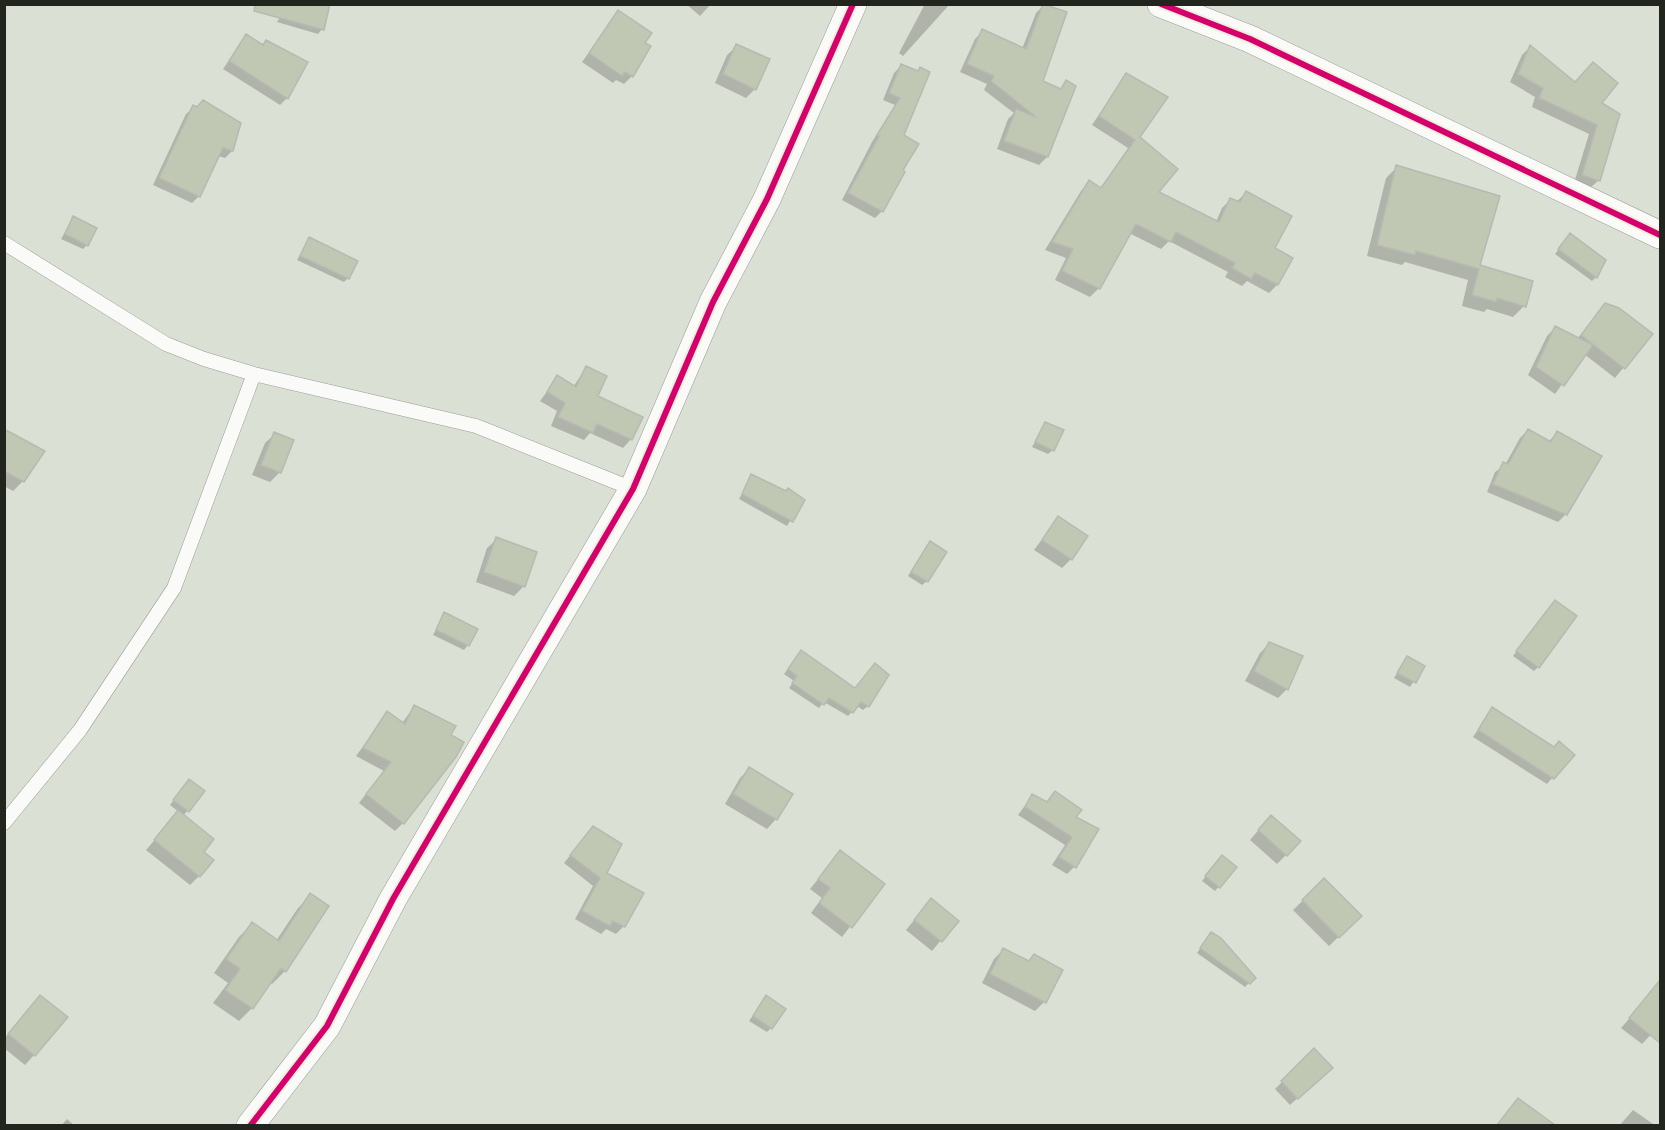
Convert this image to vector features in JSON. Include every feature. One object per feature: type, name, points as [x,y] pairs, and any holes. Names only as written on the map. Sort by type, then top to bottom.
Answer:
[{"type":"street","points":[[250,1125],[327,1026],[393,899],[633,489],[713,302],[767,199],[854,4]]},
{"type":"street","points":[[1161,4],[1250,39],[1660,235]]},
{"type":"lane","points":[[4,243],[166,344],[254,374],[476,426],[633,489]]},
{"type":"lane","points":[[4,824],[80,730],[174,588],[254,374]]},
{"type":"building","points":[[255,4],[330,4],[324,30],[254,11]]},
{"type":"building","points":[[1043,4],[1067,12],[1043,81],[1061,89],[1066,80],[1076,86],[1048,157],[1004,141],[1016,109],[1036,117],[991,81],[994,76],[967,64],[982,29],[1026,49]]},
{"type":"building","points":[[618,10],[652,33],[645,43],[651,46],[633,77],[625,72],[622,76],[589,53]]},
{"type":"building","points":[[246,34],[263,45],[266,40],[308,62],[288,99],[229,61]]},
{"type":"building","points":[[736,44],[770,59],[756,90],[723,74]]},
{"type":"building","points":[[1530,45],[1575,82],[1593,62],[1618,83],[1602,103],[1620,114],[1600,181],[1582,175],[1597,125],[1539,98],[1543,88],[1518,74]]},
{"type":"building","points":[[901,64],[918,71],[920,67],[930,72],[904,135],[919,144],[903,170],[905,172],[883,212],[848,193],[879,136],[877,135],[900,98],[889,93]]},
{"type":"building","points":[[1126,73],[1168,97],[1140,137],[1178,169],[1159,192],[1219,222],[1230,198],[1240,202],[1246,191],[1292,216],[1275,248],[1293,258],[1278,285],[1255,273],[1251,279],[1232,268],[1235,263],[1176,232],[1171,242],[1136,224],[1100,289],[1062,271],[1073,249],[1052,242],[1089,180],[1101,188],[1135,140],[1099,116]]},
{"type":"building","points":[[203,100],[241,123],[233,151],[223,148],[200,197],[159,178],[193,105],[197,107]]},
{"type":"building","points":[[1396,165],[1500,196],[1480,265],[1533,281],[1526,307],[1497,298],[1496,302],[1472,295],[1479,269],[1416,251],[1415,255],[1377,245]]},
{"type":"building","points":[[73,216],[97,228],[88,246],[65,234]]},
{"type":"building","points":[[1570,233],[1606,260],[1597,278],[1558,249]]},
{"type":"building","points":[[309,237],[358,261],[349,279],[300,256]]},
{"type":"building","points":[[1605,303],[1619,308],[1653,334],[1625,369],[1581,335]]},
{"type":"building","points":[[1555,326],[1593,345],[1564,386],[1536,367]]},
{"type":"building","points":[[586,366],[607,376],[598,396],[643,417],[632,440],[597,424],[593,433],[558,417],[565,403],[547,392],[557,375],[576,387]]},
{"type":"building","points":[[1045,422],[1064,430],[1054,451],[1035,442]]},
{"type":"building","points":[[4,429],[45,451],[24,482],[4,471]]},
{"type":"building","points":[[1528,429],[1551,442],[1557,431],[1602,456],[1567,515],[1493,484],[1503,462],[1508,464]]},
{"type":"building","points":[[274,432],[294,440],[281,473],[261,465]]},
{"type":"building","points":[[751,474],[786,491],[788,488],[805,500],[793,522],[742,494]]},
{"type":"building","points":[[1058,516],[1088,536],[1072,560],[1042,540]]},
{"type":"building","points":[[496,537],[537,552],[525,587],[484,572]]},
{"type":"building","points":[[930,541],[947,552],[928,582],[911,572]]},
{"type":"building","points":[[1555,600],[1577,616],[1539,668],[1516,651]]},
{"type":"building","points":[[444,612],[478,629],[469,646],[436,630]]},
{"type":"building","points":[[1269,642],[1303,656],[1288,690],[1254,671]]},
{"type":"building","points":[[801,650],[855,688],[875,663],[889,675],[869,707],[861,702],[853,713],[829,698],[824,705],[792,683],[797,676],[788,669]]},
{"type":"building","points":[[1407,656],[1425,666],[1416,683],[1397,673]]},
{"type":"building","points":[[414,705],[456,726],[451,735],[464,742],[456,757],[404,824],[366,794],[391,762],[363,748],[387,711],[405,724]]},
{"type":"building","points":[[1492,707],[1554,747],[1559,741],[1575,755],[1554,779],[1478,730]]},
{"type":"building","points":[[749,767],[793,794],[777,820],[733,794]]},
{"type":"building","points":[[189,779],[205,791],[189,812],[173,800]]},
{"type":"building","points":[[1055,791],[1082,810],[1076,817],[1099,829],[1076,868],[1059,857],[1072,837],[1025,807],[1032,794],[1047,802]]},
{"type":"building","points":[[178,810],[214,839],[204,852],[214,860],[200,877],[154,840]]},
{"type":"building","points":[[1271,815],[1301,841],[1287,856],[1258,830]]},
{"type":"building","points":[[593,826],[622,844],[607,873],[644,893],[625,927],[613,921],[610,926],[582,911],[600,878],[570,855]]},
{"type":"building","points":[[840,850],[885,884],[852,928],[819,903],[830,888],[818,879]]},
{"type":"building","points":[[1222,855],[1237,867],[1220,888],[1205,876]]},
{"type":"building","points":[[1324,878],[1362,916],[1339,938],[1302,900]]},
{"type":"building","points":[[310,893],[329,906],[286,972],[281,968],[253,1009],[225,990],[240,969],[226,959],[252,922],[279,941]]},
{"type":"building","points":[[931,898],[959,921],[942,942],[914,920]]},
{"type":"building","points":[[1211,932],[1221,938],[1256,978],[1250,984],[1200,948]]},
{"type":"building","points":[[1003,948],[1029,961],[1034,954],[1063,970],[1046,1003],[990,974]]},
{"type":"building","points":[[1660,980],[1660,1043],[1629,1018]]},
{"type":"building","points":[[40,995],[68,1017],[35,1056],[8,1034]]},
{"type":"building","points":[[766,995],[786,1009],[772,1029],[753,1016]]},
{"type":"building","points":[[1314,1048],[1333,1068],[1298,1099],[1281,1081]]},
{"type":"building","points":[[1518,1098],[1555,1125],[1497,1125]]},
{"type":"cycle path","points":[[250,1126],[327,1026],[393,899],[633,489],[713,302],[767,199],[853,4]]},
{"type":"cycle path","points":[[1161,4],[1250,39],[1660,235]]}]
